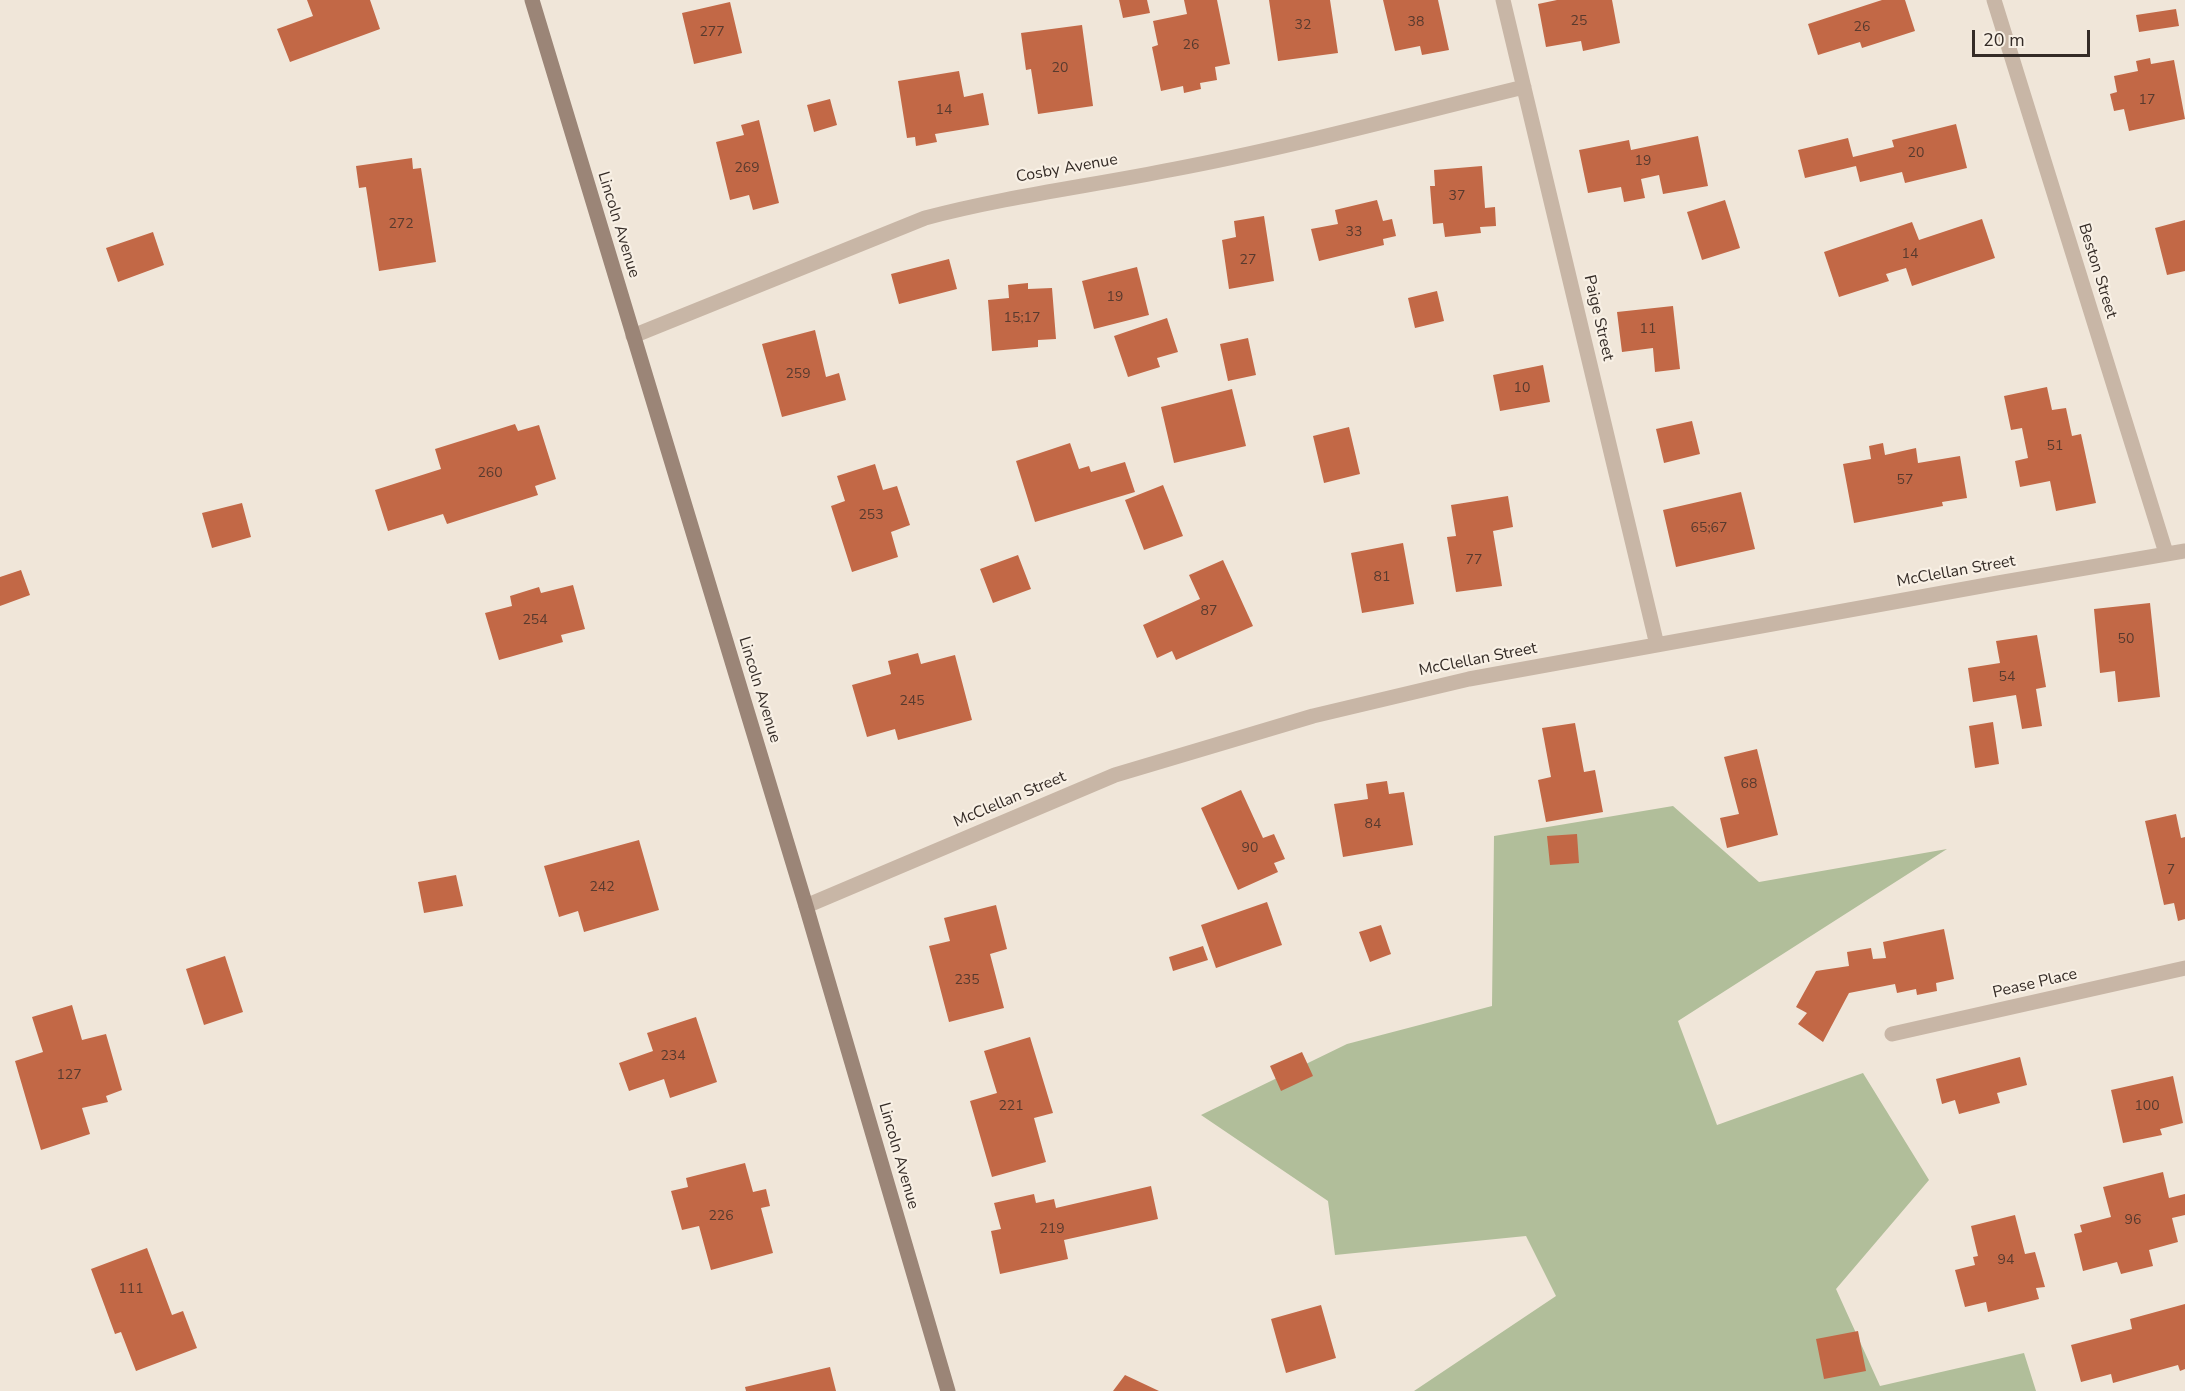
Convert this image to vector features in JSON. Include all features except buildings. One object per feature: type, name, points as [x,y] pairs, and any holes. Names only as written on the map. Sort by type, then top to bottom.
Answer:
[{"type":"street","name":"Lincoln Avenue","points":[[532,0],[806,906],[948,1391]]},
{"type":"street","name":"Paige Street","points":[[1503,0],[1657,645]]},
{"type":"street","name":"Beston Street","points":[[1994,0],[2166,553]]},
{"type":"street","name":"Cosby Avenue","points":[[633,336],[925,218],[1029,194],[1220,160],[1524,87]]},
{"type":"street","name":"McClellan Street","points":[[806,906],[1115,775],[1242,736],[1348,707],[1469,679],[2185,551]]},
{"type":"street","name":"Pease Place","points":[[1893,1034],[2185,968]]},
{"type":"green space","points":[[1673,806],[1759,882],[1947,849],[1678,1021],[1717,1125],[1863,1073],[1929,1180],[1836,1289],[1880,1386],[2024,1353],[2036,1391],[1414,1391],[1556,1296],[1526,1236],[1335,1255],[1328,1201],[1201,1115],[1347,1044],[1492,1006],[1494,836]]}]
